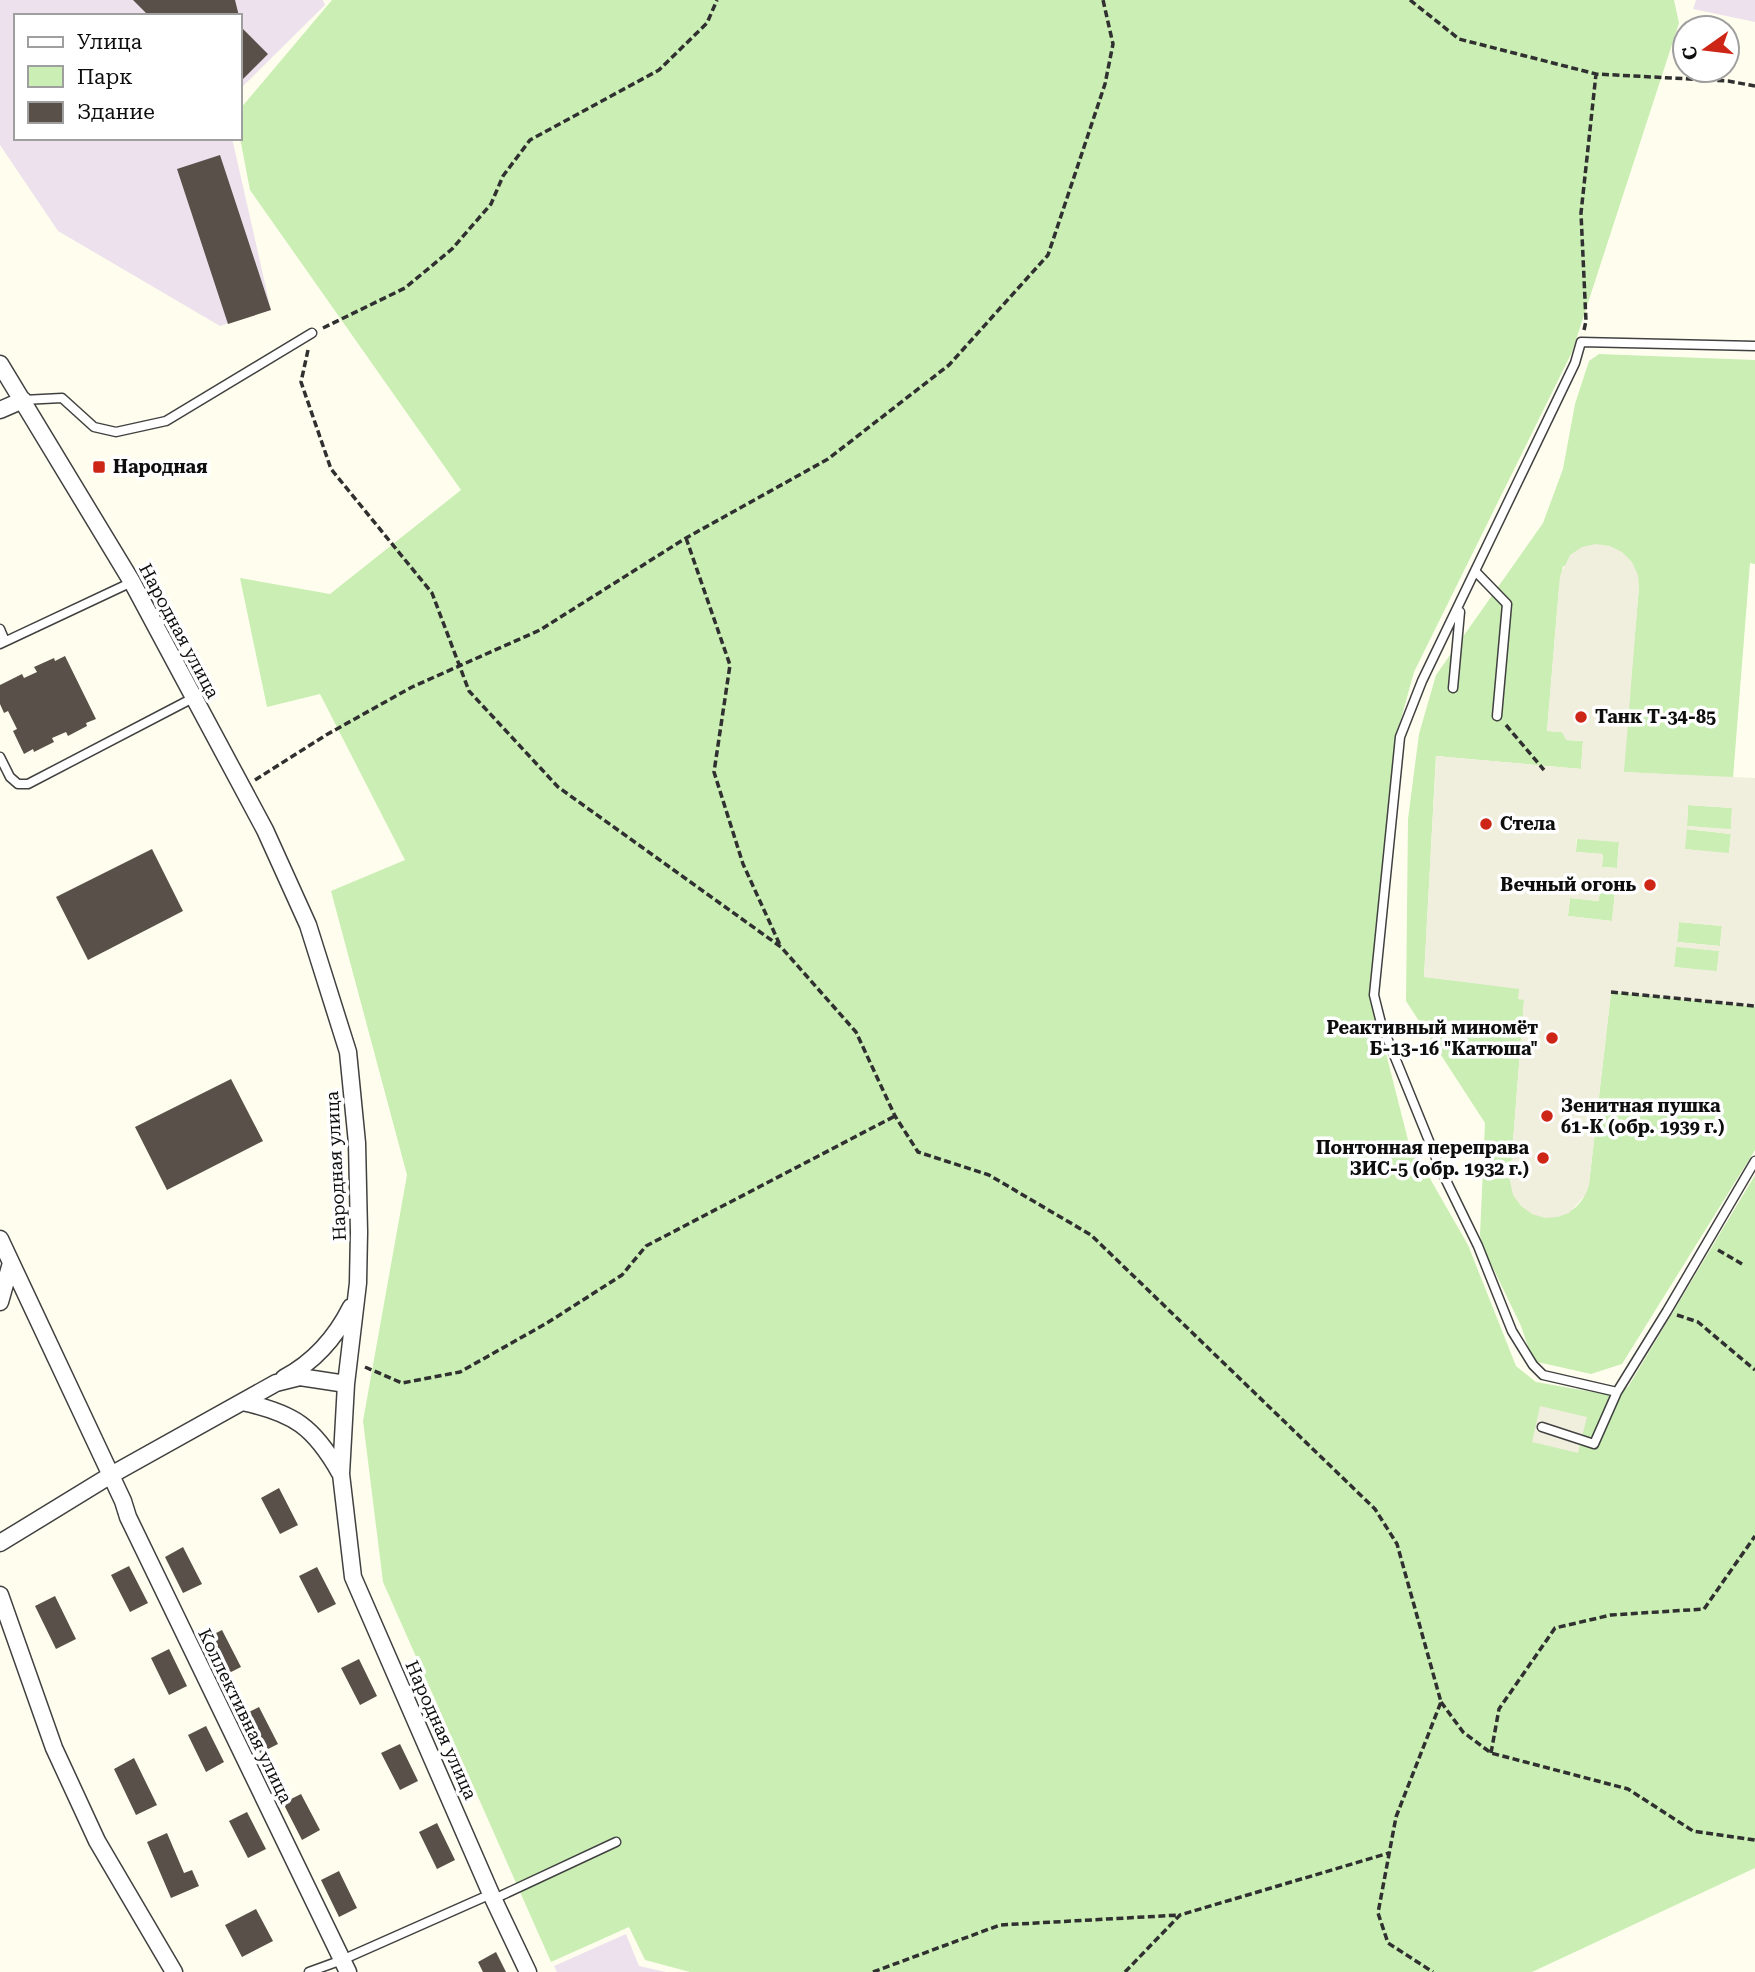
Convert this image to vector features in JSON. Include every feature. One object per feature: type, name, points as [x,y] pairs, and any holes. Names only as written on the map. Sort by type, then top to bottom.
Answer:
[{"type":"street","name":"Народная улица","points":[[0,364],[132,582],[265,830],[308,925],[348,1052],[358,1143],[359,1232],[356,1298],[348,1359],[341,1474],[353,1577],[528,1972]]},
{"type":"street","points":[[0,410],[23,400]]},
{"type":"street","name":"Коллективная улица","points":[[0,1239],[124,1501],[128,1517],[345,1966]]},
{"type":"street","points":[[0,1302],[11,1263]]},
{"type":"street","points":[[0,1543],[111,1475],[301,1368],[323,1349],[341,1326],[356,1298]]},
{"type":"street","points":[[276,1383],[300,1377],[346,1384]]},
{"type":"street","points":[[242,1402],[273,1409],[302,1424],[325,1446],[341,1474]]},
{"type":"street","points":[[0,1595],[54,1748],[75,1794],[97,1841],[174,1972]]},
{"type":"lane","points":[[23,400],[62,398],[94,427],[116,432],[154,424],[166,421],[312,333]]},
{"type":"lane","points":[[1617,1392],[1543,1375],[1533,1365],[1512,1331],[1478,1246],[1440,1168],[1385,1035],[1374,995],[1400,737],[1422,681],[1576,363],[1581,342],[1755,346]]},
{"type":"lane","points":[[1476,572],[1507,604],[1497,716]]},
{"type":"lane","points":[[0,629],[3,642],[132,582]]},
{"type":"lane","points":[[1453,688],[1460,605]]},
{"type":"lane","points":[[0,757],[10,777],[18,784],[28,784],[194,698]]},
{"type":"lane","points":[[1542,1427],[1594,1444],[1617,1392],[1755,1161]]},
{"type":"lane","points":[[309,1972],[345,1966],[615,1842]]},
{"type":"path","points":[[717,0],[708,23],[659,70],[530,140],[503,176],[491,204],[452,249],[405,288],[312,333],[301,382],[331,469],[432,593],[469,691],[558,787],[781,947],[856,1032],[895,1116],[918,1152],[989,1175],[1091,1235],[1375,1509],[1397,1544],[1441,1702],[1463,1732],[1491,1753],[1628,1789],[1693,1831],[1755,1840]]},
{"type":"path","points":[[242,788],[326,735],[412,687],[540,630],[686,538],[828,458],[949,365],[1048,255],[1105,84],[1113,44],[1103,0]]},
{"type":"path","points":[[1410,0],[1459,38],[1596,74],[1728,80],[1755,86]]},
{"type":"path","points":[[1581,342],[1586,321],[1581,213],[1596,74]]},
{"type":"path","points":[[686,538],[730,664],[714,772],[743,864],[781,947]]},
{"type":"path","points":[[1497,716],[1544,770]]},
{"type":"path","points":[[1611,992],[1755,1006]]},
{"type":"path","points":[[348,1359],[402,1383],[460,1372],[547,1323],[622,1275],[646,1246],[895,1116]]},
{"type":"path","points":[[1707,1244],[1742,1264]]},
{"type":"path","points":[[1667,1311],[1698,1322],[1755,1370]]},
{"type":"path","points":[[1491,1753],[1499,1709],[1555,1628],[1611,1615],[1704,1609],[1755,1536]]},
{"type":"path","points":[[1433,1972],[1388,1943],[1378,1913],[1396,1817],[1441,1702]]},
{"type":"path","points":[[873,1972],[1000,1925],[1180,1915],[1389,1853]]},
{"type":"path","points":[[1125,1972],[1180,1915]]},
{"type":"shaded area","points":[[0,0],[323,0],[325,5],[242,87],[242,14],[14,14],[14,140],[232,140],[271,310],[220,326],[58,231],[0,145]]},
{"type":"shaded area","points":[[1696,0],[1755,0],[1755,22],[1741,19],[1741,14],[1717,14],[1693,9]]},
{"type":"shaded area","points":[[1596,544],[1610,546],[1622,552],[1632,562],[1638,575],[1624,772],[1755,778],[1755,1007],[1611,992],[1589,1184],[1585,1195],[1569,1213],[1545,1218],[1532,1214],[1521,1206],[1513,1195],[1510,1181],[1524,1000],[1518,999],[1519,989],[1424,977],[1436,756],[1581,769],[1583,741],[1566,740],[1562,732],[1547,731],[1560,576],[1570,555],[1582,547]],"holes":[[[1688,805],[1732,808],[1731,829],[1687,826]],[[1687,829],[1731,834],[1729,853],[1685,849]],[[1576,839],[1619,842],[1617,868],[1602,867],[1603,854],[1576,852]],[[1600,891],[1615,893],[1612,921],[1568,916],[1570,898],[1599,901]],[[1679,922],[1722,926],[1720,946],[1677,942]],[[1676,947],[1719,951],[1717,971],[1674,967]]]},
{"type":"shaded area","points":[[1540,1406],[1587,1417],[1578,1453],[1532,1442]]},
{"type":"shaded area","points":[[626,1934],[639,1966],[666,1972],[557,1972],[554,1966]]},
{"type":"green space","points":[[332,0],[1674,0],[1677,14],[1671,14],[1671,48],[1572,352],[1414,672],[1396,737],[1374,1006],[1408,1140],[1468,1245],[1516,1366],[1536,1382],[1604,1394],[1628,1387],[1755,1175],[1755,1868],[1532,1972],[690,1972],[645,1960],[629,1927],[551,1962],[383,1582],[363,1421],[407,1175],[331,891],[405,860],[320,694],[267,707],[240,578],[330,594],[461,490],[250,190],[242,140],[242,107]]},
{"type":"green space","points":[[1599,354],[1755,360],[1755,564],[1750,563],[1733,778],[1623,772],[1639,586],[1563,566],[1547,731],[1562,732],[1567,740],[1583,741],[1581,769],[1436,756],[1424,977],[1519,988],[1524,1000],[1510,1181],[1557,1217],[1578,1205],[1589,1184],[1611,992],[1755,1006],[1755,1150],[1622,1364],[1591,1374],[1533,1361],[1521,1326],[1482,1245],[1480,1235],[1485,1123],[1406,1001],[1408,819],[1419,734],[1436,675],[1543,523],[1563,469],[1575,404],[1589,361]]},
{"type":"green space","points":[[1688,805],[1732,808],[1731,830],[1687,826]]},
{"type":"green space","points":[[1686,829],[1731,834],[1729,854],[1684,849]]},
{"type":"green space","points":[[1577,838],[1619,842],[1617,868],[1602,867],[1603,854],[1576,852]]},
{"type":"green space","points":[[1600,891],[1615,892],[1612,921],[1568,916],[1570,898],[1598,901]]},
{"type":"green space","points":[[1679,922],[1722,926],[1720,946],[1677,942]]},
{"type":"green space","points":[[1676,946],[1719,951],[1717,972],[1674,967]]},
{"type":"building","points":[[133,0],[235,0],[238,14],[147,14]]},
{"type":"building","points":[[242,28],[268,54],[242,80]]},
{"type":"building","points":[[220,155],[271,310],[228,324],[177,169]]},
{"type":"building","points":[[65,656],[96,719],[68,736],[66,732],[52,738],[54,742],[24,754],[13,731],[17,729],[8,711],[4,713],[0,704],[0,685],[22,674],[24,678],[37,672],[34,667]]},
{"type":"building","points":[[152,849],[183,911],[88,960],[56,897]]},
{"type":"building","points":[[231,1079],[263,1141],[167,1190],[135,1127]]},
{"type":"building","points":[[279,1488],[298,1525],[280,1534],[261,1498]]},
{"type":"building","points":[[183,1547],[202,1584],[183,1593],[165,1557]]},
{"type":"building","points":[[129,1566],[148,1603],[130,1612],[111,1575]]},
{"type":"building","points":[[317,1567],[336,1604],[318,1613],[299,1576]]},
{"type":"building","points":[[55,1596],[76,1639],[56,1649],[35,1606]]},
{"type":"building","points":[[222,1630],[241,1667],[223,1676],[204,1639]]},
{"type":"building","points":[[169,1649],[187,1686],[169,1695],[151,1658]]},
{"type":"building","points":[[359,1659],[377,1696],[360,1705],[341,1668]]},
{"type":"building","points":[[259,1707],[278,1744],[260,1753],[241,1716]]},
{"type":"building","points":[[206,1726],[224,1762],[206,1772],[188,1735]]},
{"type":"building","points":[[400,1744],[418,1781],[400,1790],[381,1753]]},
{"type":"building","points":[[134,1758],[157,1805],[136,1815],[114,1769]]},
{"type":"building","points":[[301,1794],[320,1830],[302,1840],[283,1803]]},
{"type":"building","points":[[247,1812],[266,1849],[248,1858],[229,1821]]},
{"type":"building","points":[[437,1823],[455,1860],[437,1869],[419,1832]]},
{"type":"building","points":[[167,1833],[184,1873],[192,1870],[199,1886],[171,1898],[147,1842]]},
{"type":"building","points":[[339,1871],[357,1908],[339,1917],[321,1880]]},
{"type":"building","points":[[256,1909],[273,1941],[242,1957],[225,1925]]},
{"type":"building","points":[[496,1952],[506,1972],[483,1972],[478,1962]]},
{"type":"place","name":"Народная","points":[[99,467]]},
{"type":"place","name":"Танк Т-34-85","points":[[1581,717]]},
{"type":"place","name":"Стела","points":[[1486,824]]},
{"type":"place","name":"Вечный огонь","points":[[1650,885]]},
{"type":"place","name":"Реактивный миномёт Б-13-16 \"Катюша\"","points":[[1552,1038]]},
{"type":"place","name":"Зенитная пушка 61-К (обр. 1939 г.)","points":[[1547,1116]]},
{"type":"place","name":"Понтонная переправа ЗИС-5 (обр. 1932 г.)","points":[[1543,1158]]}]
